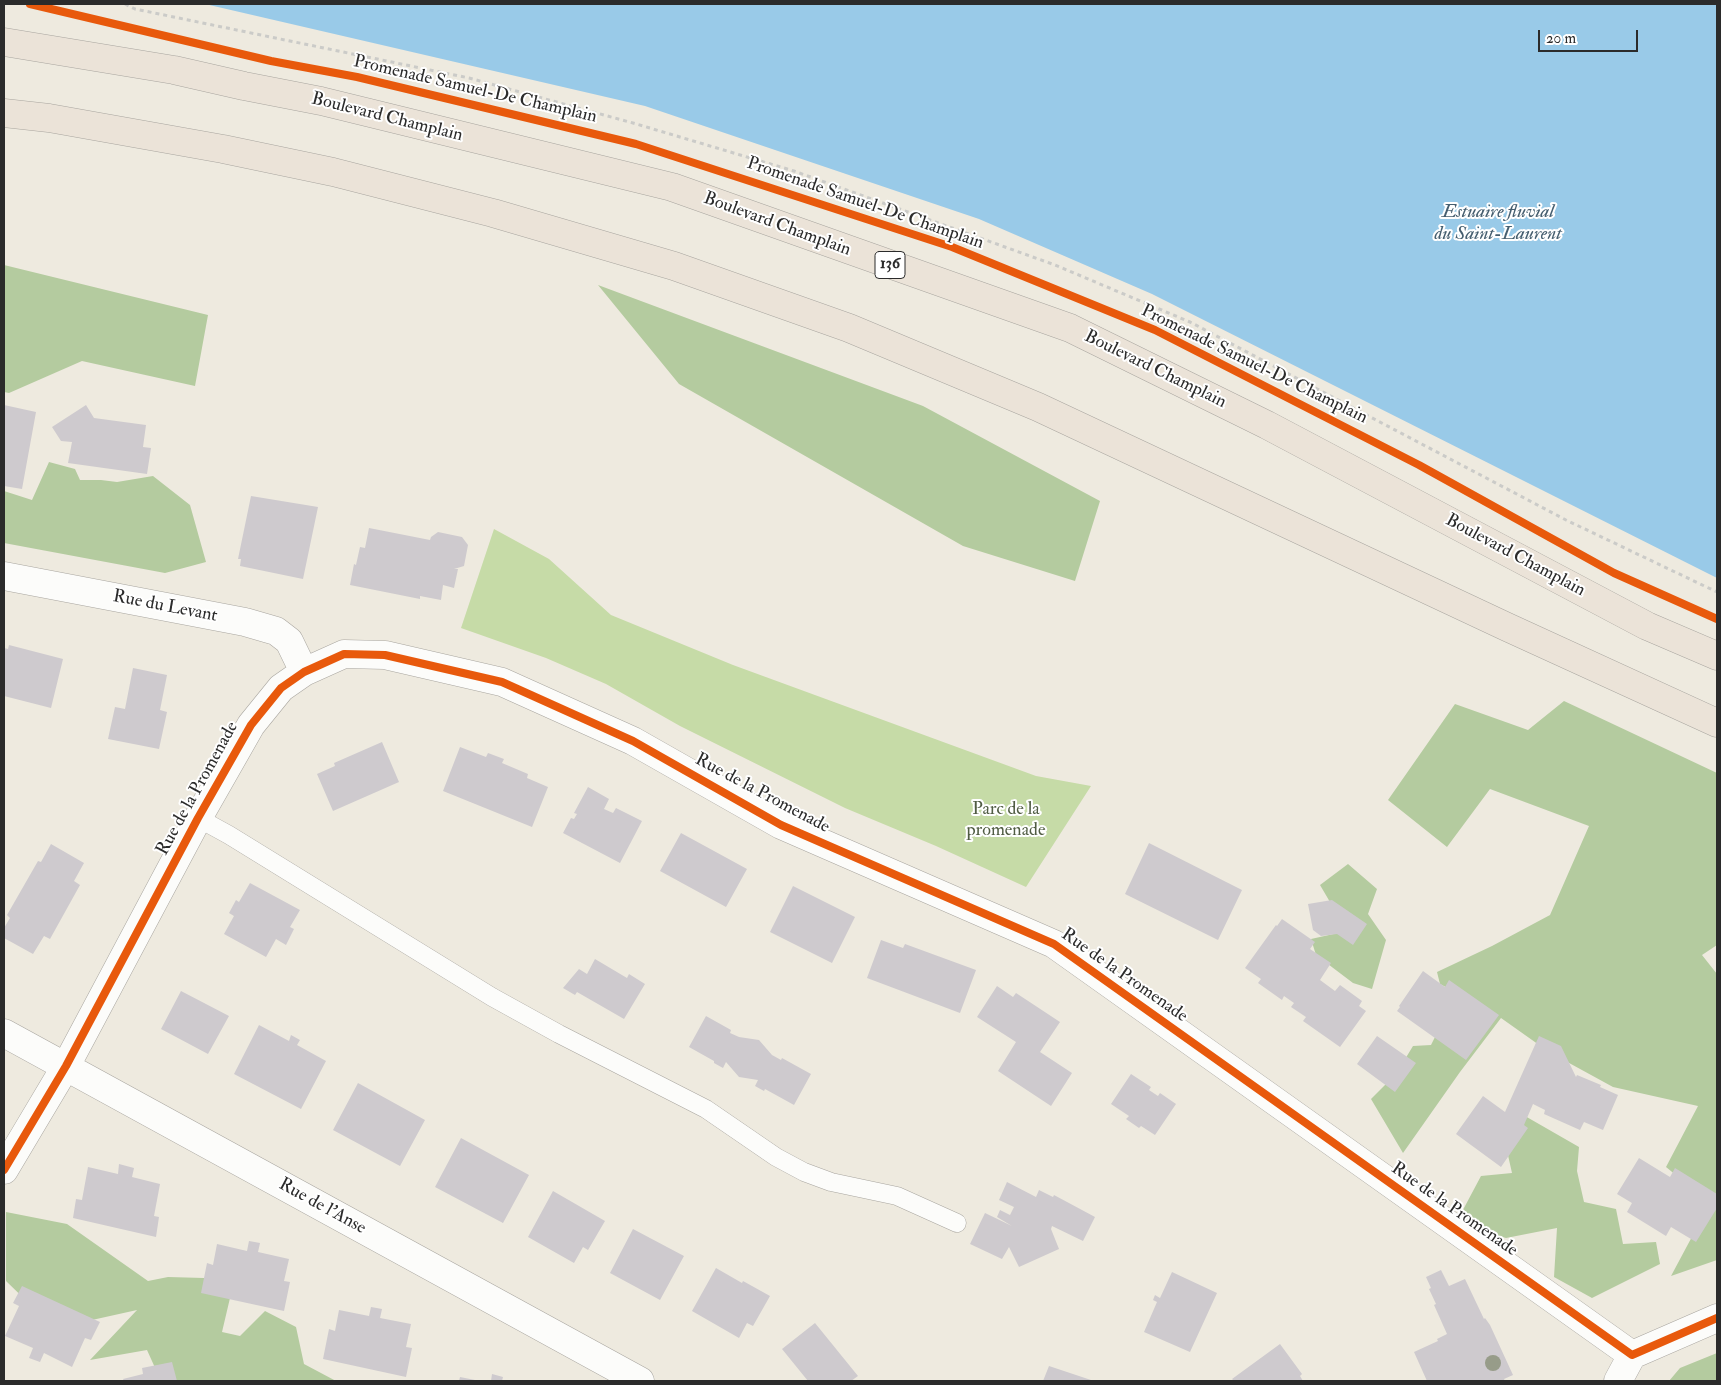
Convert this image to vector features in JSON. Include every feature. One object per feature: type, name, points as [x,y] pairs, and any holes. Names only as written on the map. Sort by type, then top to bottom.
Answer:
[{"type":"main road","name":"Boulevard Champlain","points":[[4,42],[174,70],[321,101],[672,187],[1070,328],[1267,425],[1647,626],[1717,656]]},
{"type":"main road","points":[[4,113],[49,118],[223,149],[342,174],[493,213],[674,266],[840,325],[1038,407],[1507,627],[1717,723]]},
{"type":"street","name":"Rue du Levant","points":[[4,576],[245,622],[276,631],[289,641],[304,672]]},
{"type":"street","name":"Rue de la Promenade","points":[[4,1170],[66,1066],[198,818],[251,725],[281,688],[304,672],[344,654],[385,655],[502,682],[633,741],[781,825],[1054,944],[1632,1356]]},
{"type":"street","name":"Rue de l'Anse","points":[[4,1033],[640,1381]]},
{"type":"street","points":[[1618,1381],[1632,1356],[1717,1318]]},
{"type":"lane","points":[[198,818],[230,835],[492,997],[559,1034],[706,1109],[776,1157],[804,1172],[831,1182],[897,1196],[957,1223]]},
{"type":"green space","points":[[4,265],[208,315],[195,386],[82,361],[9,393],[4,392]]},
{"type":"green space","points":[[598,285],[923,406],[1100,501],[1075,581],[963,546],[679,384]]},
{"type":"green space","points":[[49,462],[75,469],[80,480],[117,482],[153,476],[190,505],[206,562],[165,573],[4,543],[4,491],[32,500]]},
{"type":"green space","name":"Parc de la promenade","points":[[494,529],[549,559],[611,615],[733,665],[1036,776],[1091,786],[1026,887],[936,846],[845,808],[680,726],[606,684],[546,658],[461,628]]},
{"type":"green space","points":[[1564,701],[1717,773],[1717,945],[1702,955],[1717,974],[1717,1260],[1671,1276],[1710,1203],[1666,1167],[1698,1106],[1613,1087],[1549,1052],[1501,1018],[1403,1153],[1371,1099],[1396,1074],[1413,1046],[1431,1045],[1457,993],[1440,984],[1437,972],[1492,946],[1550,915],[1589,826],[1490,789],[1447,847],[1388,800],[1455,704],[1528,730]]},
{"type":"green space","points":[[1348,864],[1377,889],[1368,914],[1386,940],[1372,989],[1353,983],[1316,955],[1311,939],[1347,931],[1320,885]]},
{"type":"green space","points":[[1525,1116],[1579,1147],[1577,1171],[1584,1202],[1616,1209],[1623,1244],[1656,1242],[1660,1264],[1592,1298],[1554,1277],[1557,1228],[1506,1238],[1456,1223],[1481,1176],[1512,1173],[1505,1142]]},
{"type":"green space","points":[[6,1212],[67,1224],[148,1281],[168,1277],[204,1278],[230,1298],[222,1332],[240,1336],[265,1311],[296,1327],[304,1364],[336,1381],[161,1381],[147,1350],[90,1360],[137,1310],[92,1320],[42,1316],[6,1281]]},
{"type":"green space","points":[[1717,1353],[1717,1381],[1669,1381],[1680,1368]]},
{"type":"water","name":"Estuaire fluvial du Saint-Laurent","points":[[205,4],[1717,4],[1717,578],[1152,294],[979,219],[645,106]]},
{"type":"building","points":[[4,405],[36,412],[22,489],[4,486]]},
{"type":"building","points":[[86,405],[94,418],[146,425],[143,447],[151,448],[147,474],[68,463],[72,442],[61,441],[52,427]]},
{"type":"building","points":[[251,496],[318,507],[303,579],[240,566],[241,559],[238,559]]},
{"type":"building","points":[[369,528],[430,540],[438,532],[462,537],[468,545],[464,566],[454,569],[458,569],[454,588],[443,585],[441,600],[420,596],[420,599],[350,585],[354,564],[356,565],[360,547],[365,548]]},
{"type":"building","points":[[9,645],[63,659],[51,708],[4,696],[4,648],[8,649]]},
{"type":"building","points":[[133,668],[167,675],[160,710],[167,712],[159,749],[108,739],[115,707],[125,709]]},
{"type":"building","points":[[382,742],[399,782],[333,811],[317,774],[335,766],[334,763]]},
{"type":"building","points":[[460,747],[486,757],[488,753],[504,759],[502,763],[528,774],[527,778],[548,787],[532,827],[443,791]]},
{"type":"building","points":[[588,787],[609,799],[604,809],[613,813],[616,808],[642,821],[620,863],[563,833],[571,818],[574,819],[577,814],[574,813]]},
{"type":"building","points":[[681,833],[747,869],[726,907],[660,871]]},
{"type":"building","points":[[1149,843],[1242,890],[1218,940],[1125,894]]},
{"type":"building","points":[[51,844],[84,863],[74,881],[80,885],[50,939],[44,936],[33,954],[4,938],[4,928],[10,918],[7,915],[38,861],[41,862]]},
{"type":"building","points":[[250,883],[300,910],[290,927],[294,929],[286,945],[276,939],[266,957],[224,934],[234,916],[229,913],[236,900],[239,902]]},
{"type":"building","points":[[793,886],[855,917],[832,963],[770,932]]},
{"type":"building","points":[[1332,900],[1367,924],[1353,945],[1337,934],[1321,936],[1313,930],[1308,904]]},
{"type":"building","points":[[1282,919],[1315,942],[1310,949],[1331,963],[1320,980],[1335,991],[1340,985],[1362,1001],[1359,1006],[1366,1011],[1340,1047],[1303,1021],[1306,1017],[1291,1007],[1294,1003],[1284,996],[1282,1000],[1258,983],[1261,979],[1245,968]]},
{"type":"building","points":[[881,940],[903,948],[905,944],[976,970],[960,1013],[867,978]]},
{"type":"building","points":[[595,959],[627,978],[629,974],[645,984],[624,1019],[577,992],[575,995],[563,988],[579,969],[587,974]]},
{"type":"building","points":[[1423,971],[1445,987],[1449,980],[1499,1015],[1466,1060],[1397,1011]]},
{"type":"building","points":[[997,986],[1013,997],[1016,993],[1060,1022],[1040,1052],[1072,1073],[1051,1106],[998,1071],[1016,1042],[977,1017]]},
{"type":"building","points":[[181,991],[229,1016],[208,1054],[161,1029]]},
{"type":"building","points":[[706,1016],[731,1030],[730,1033],[739,1037],[759,1040],[772,1055],[781,1060],[782,1058],[811,1074],[794,1105],[765,1089],[764,1091],[755,1086],[758,1080],[739,1077],[726,1062],[723,1068],[689,1047]]},
{"type":"building","points":[[259,1025],[289,1041],[291,1035],[300,1040],[297,1045],[326,1061],[301,1109],[234,1074]]},
{"type":"building","points":[[1377,1036],[1416,1063],[1395,1092],[1357,1064]]},
{"type":"building","points":[[1539,1036],[1561,1046],[1576,1077],[1577,1075],[1601,1085],[1600,1087],[1618,1095],[1603,1130],[1584,1122],[1580,1130],[1544,1114],[1545,1110],[1533,1104],[1524,1125],[1528,1128],[1501,1167],[1456,1134],[1483,1096],[1505,1112]]},
{"type":"building","points":[[1131,1074],[1151,1087],[1149,1090],[1158,1096],[1160,1093],[1176,1104],[1155,1135],[1141,1126],[1139,1128],[1126,1119],[1129,1116],[1111,1104]]},
{"type":"building","points":[[358,1083],[425,1120],[400,1166],[333,1130]]},
{"type":"building","points":[[461,1138],[529,1175],[503,1223],[435,1187]]},
{"type":"building","points":[[1639,1158],[1670,1177],[1675,1168],[1717,1194],[1717,1208],[1696,1242],[1671,1227],[1666,1236],[1627,1212],[1632,1203],[1617,1194]]},
{"type":"building","points":[[119,1164],[134,1168],[132,1177],[160,1184],[154,1216],[159,1217],[156,1237],[73,1218],[76,1199],[82,1200],[88,1167],[118,1174]]},
{"type":"building","points":[[1007,1182],[1036,1197],[1039,1190],[1053,1197],[1054,1195],[1095,1217],[1083,1241],[1052,1226],[1051,1229],[1059,1249],[1019,1267],[1009,1247],[1002,1259],[970,1244],[985,1213],[1012,1226],[997,1217],[1000,1210],[1010,1215],[1014,1207],[999,1200]]},
{"type":"building","points":[[553,1191],[605,1221],[588,1250],[583,1247],[574,1263],[528,1237]]},
{"type":"building","points":[[633,1229],[684,1256],[660,1300],[610,1273]]},
{"type":"building","points":[[249,1241],[260,1243],[258,1252],[289,1259],[284,1281],[290,1282],[284,1311],[201,1293],[207,1263],[213,1265],[217,1244],[247,1251]]},
{"type":"building","points":[[716,1268],[770,1296],[753,1326],[747,1323],[739,1338],[692,1311]]},
{"type":"building","points":[[1441,1270],[1449,1286],[1465,1279],[1484,1319],[1490,1325],[1513,1375],[1504,1379],[1505,1381],[1427,1381],[1414,1352],[1438,1341],[1437,1339],[1447,1334],[1434,1305],[1436,1304],[1426,1277]]},
{"type":"building","points":[[1172,1272],[1217,1293],[1190,1352],[1144,1332],[1157,1302],[1153,1300],[1155,1295],[1160,1298]]},
{"type":"building","points":[[22,1286],[100,1322],[91,1340],[85,1338],[72,1367],[44,1353],[40,1362],[29,1358],[33,1348],[5,1336],[19,1306],[13,1303]]},
{"type":"building","points":[[371,1307],[382,1309],[380,1318],[411,1324],[406,1347],[412,1348],[406,1377],[323,1359],[329,1329],[335,1331],[339,1310],[369,1316]]},
{"type":"building","points":[[815,1323],[858,1376],[851,1381],[808,1381],[782,1349]]},
{"type":"building","points":[[1280,1344],[1302,1374],[1300,1376],[1303,1381],[1234,1381],[1232,1379]]},
{"type":"building","points":[[172,1362],[177,1381],[124,1381],[123,1379],[143,1374],[142,1368]]},
{"type":"building","points":[[1049,1366],[1094,1381],[1043,1381]]},
{"type":"building","points":[[492,1374],[503,1377],[502,1381],[491,1381]]},
{"type":"building","points":[[460,1377],[475,1380],[475,1381],[459,1381]]},
{"type":"cycle path","name":"Promenade Samuel-De Champlain","points":[[30,4],[271,61],[357,77],[636,144],[952,247],[1155,330],[1419,465],[1614,573],[1717,619]]},
{"type":"cycle path","points":[[4,1170],[66,1066],[198,818],[251,725],[281,688],[304,672],[344,654],[385,655],[502,682],[633,741],[781,825],[1054,944],[1632,1355],[1717,1318]]}]
